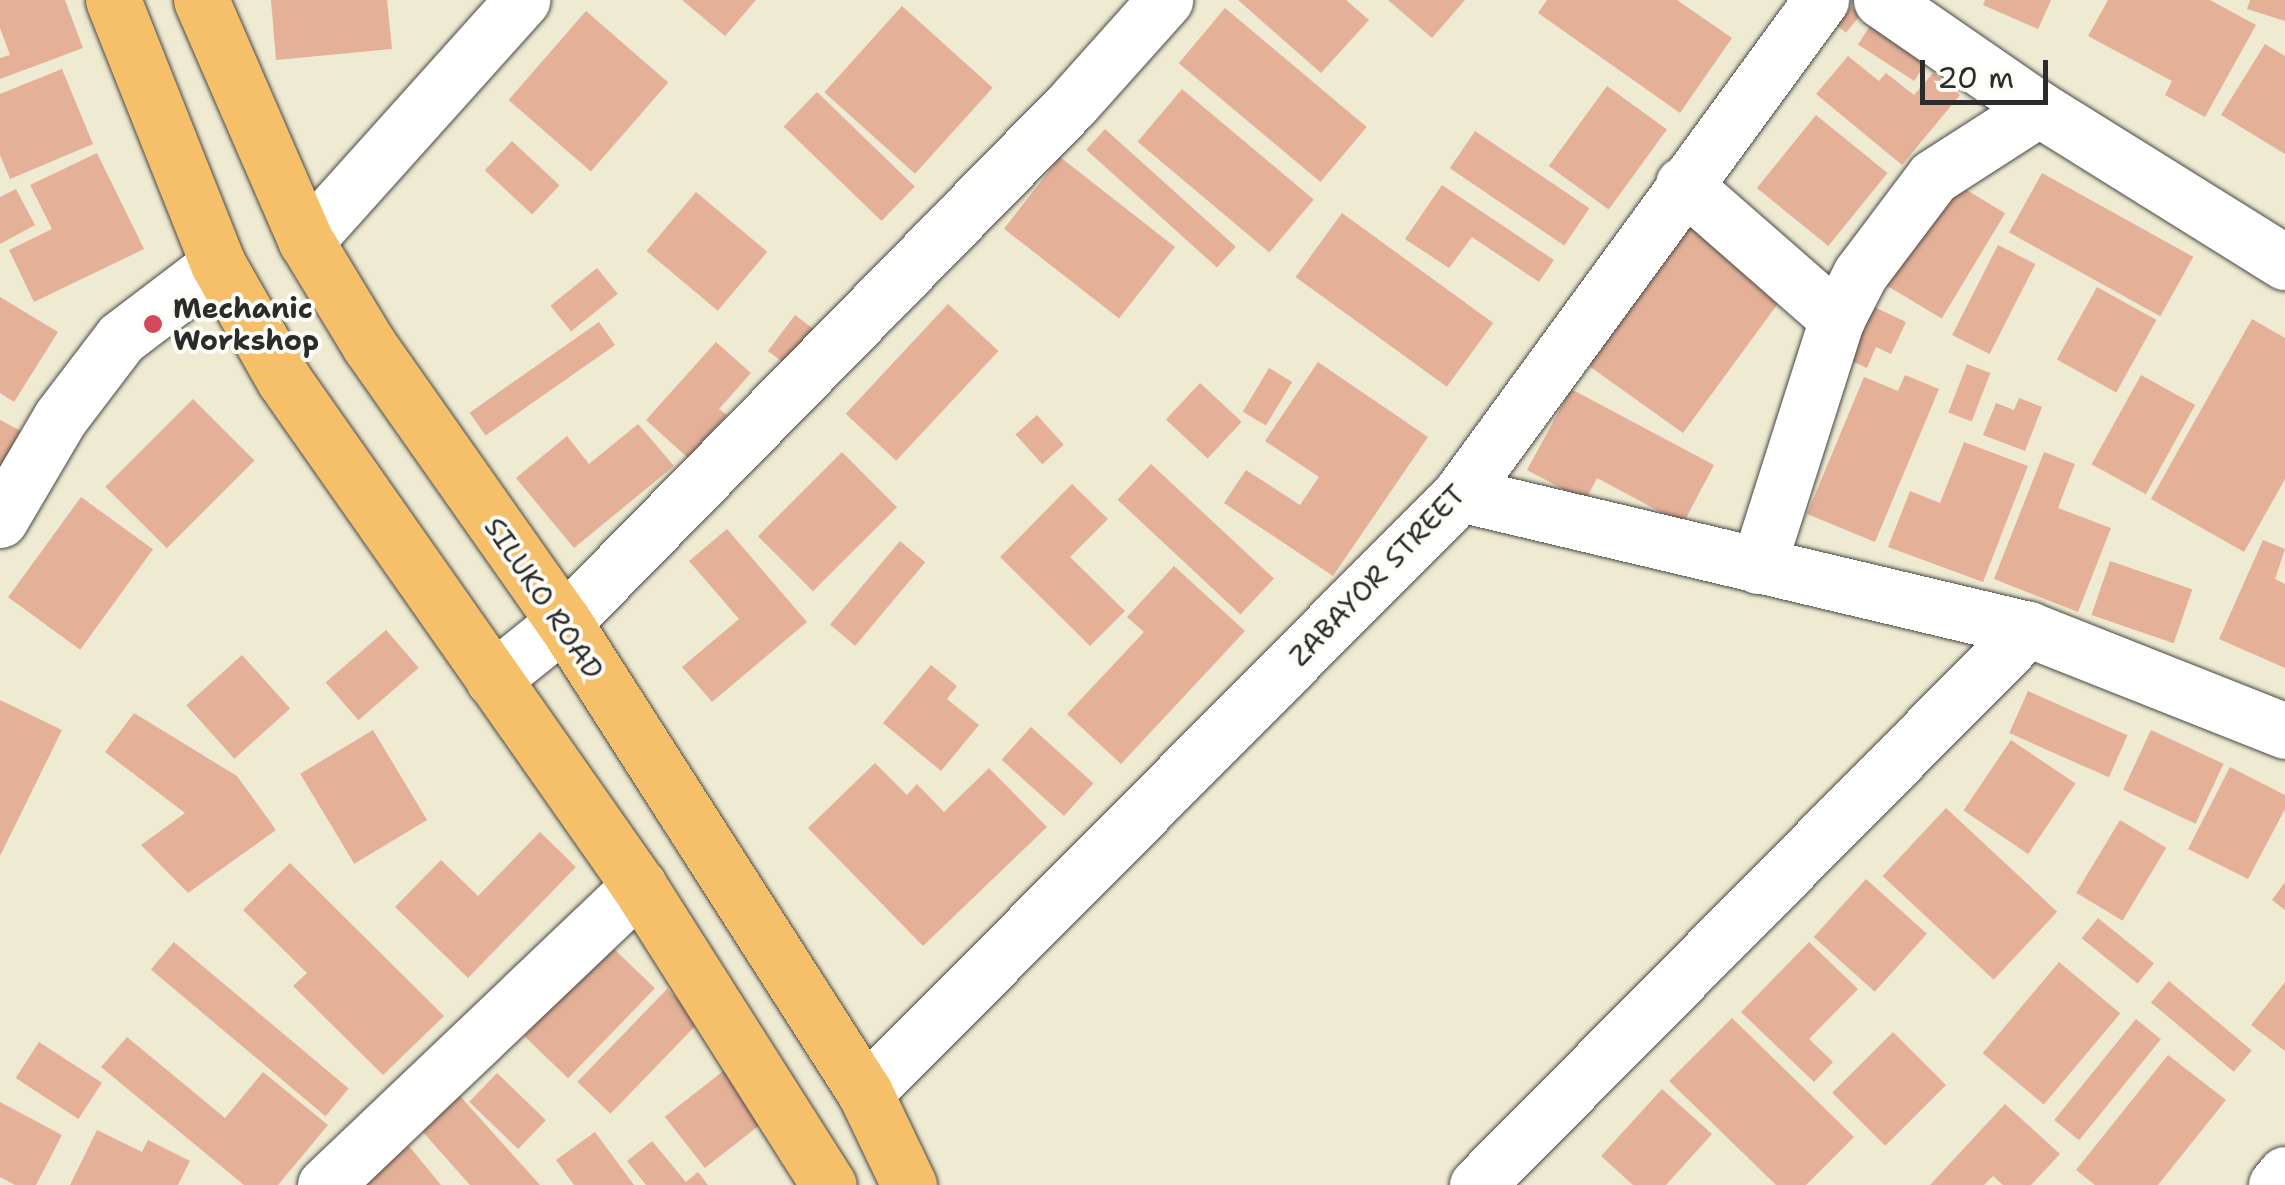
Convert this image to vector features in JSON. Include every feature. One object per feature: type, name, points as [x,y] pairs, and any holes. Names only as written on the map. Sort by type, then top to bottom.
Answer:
[{"type":"main road","points":[[113,0],[218,264],[284,380],[640,886],[828,1182]]},
{"type":"main road","name":"SILUKO ROAD","points":[[201,0],[306,241],[370,345],[564,622],[865,1092],[909,1185]]},
{"type":"street","points":[[306,241],[522,0]]},
{"type":"street","points":[[493,680],[564,622],[1072,104],[1165,0]]},
{"type":"street","name":"ZABAYOR STREET","points":[[865,1092],[1460,494],[1821,0]]},
{"type":"street","points":[[1881,0],[2040,109],[2285,262]]},
{"type":"street","points":[[1758,566],[1837,319],[1860,274],[1933,177],[2040,109]]},
{"type":"street","points":[[1684,184],[1837,319]]},
{"type":"street","points":[[0,520],[60,418],[121,338],[218,264]]},
{"type":"street","points":[[1460,494],[2028,629],[2285,731]]},
{"type":"street","points":[[1477,1185],[2028,629]]},
{"type":"street","points":[[325,1185],[640,886]]},
{"type":"street","points":[[2276,1185],[2285,1174]]},
{"type":"building","points":[[0,0],[65,0],[83,48],[0,79],[0,58],[10,55],[0,28]]},
{"type":"building","points":[[271,0],[387,0],[392,49],[276,60]]},
{"type":"building","points":[[682,0],[756,0],[725,36]]},
{"type":"building","points":[[1238,0],[1346,0],[1369,20],[1321,73]]},
{"type":"building","points":[[1388,0],[1465,0],[1432,38]]},
{"type":"building","points":[[1547,0],[1677,0],[1732,38],[1680,113],[1538,13]]},
{"type":"building","points":[[1985,0],[2051,0],[2038,29],[1983,5]]},
{"type":"building","points":[[2108,0],[2210,0],[2256,25],[2205,117],[2165,95],[2172,81],[2088,36]]},
{"type":"building","points":[[2250,0],[2285,0],[2285,21],[2247,9]]},
{"type":"building","points":[[902,6],[993,88],[915,174],[824,92]]},
{"type":"building","points":[[1851,6],[1861,14],[1846,33],[1836,25]]},
{"type":"building","points":[[1225,8],[1367,127],[1320,182],[1179,63]]},
{"type":"building","points":[[586,11],[668,83],[591,172],[509,100]]},
{"type":"building","points":[[1870,26],[1926,62],[1914,81],[1858,44]]},
{"type":"building","points":[[2265,44],[2285,56],[2285,154],[2221,115]]},
{"type":"building","points":[[1848,56],[1879,81],[1886,73],[1914,95],[1933,73],[1960,95],[1902,165],[1816,94]]},
{"type":"building","points":[[62,69],[93,144],[10,179],[0,155],[0,94]]},
{"type":"building","points":[[1607,86],[1667,129],[1609,210],[1549,166]]},
{"type":"building","points":[[1182,89],[1314,200],[1269,252],[1138,142]]},
{"type":"building","points":[[817,92],[915,186],[881,221],[784,127]]},
{"type":"building","points":[[1816,115],[1887,173],[1828,246],[1757,188]]},
{"type":"building","points":[[1105,129],[1236,247],[1217,268],[1086,150]]},
{"type":"building","points":[[1475,131],[1589,208],[1564,245],[1450,168]]},
{"type":"building","points":[[512,141],[560,185],[532,215],[485,170]]},
{"type":"building","points":[[97,153],[144,249],[34,302],[9,250],[52,229],[30,185]]},
{"type":"building","points":[[1060,157],[1175,247],[1119,319],[1004,229]]},
{"type":"building","points":[[2042,173],[2193,257],[2160,316],[2009,232]]},
{"type":"building","points":[[1940,174],[2005,213],[1942,319],[1877,279]]},
{"type":"building","points":[[1442,185],[1554,260],[1539,282],[1472,237],[1449,268],[1405,239]]},
{"type":"building","points":[[16,189],[35,225],[0,244],[0,197]]},
{"type":"building","points":[[696,192],[767,252],[718,311],[647,251]]},
{"type":"building","points":[[1342,213],[1493,323],[1447,387],[1296,277]]},
{"type":"building","points":[[1689,215],[1790,287],[1683,433],[1589,366],[1674,248],[1669,244]]},
{"type":"building","points":[[1998,245],[2035,264],[1990,354],[1952,335]]},
{"type":"building","points":[[597,268],[618,294],[571,331],[550,306]]},
{"type":"building","points":[[2097,287],[2156,320],[2116,393],[2057,360]]},
{"type":"building","points":[[0,297],[58,332],[14,402],[0,393]]},
{"type":"building","points":[[948,304],[998,351],[896,461],[846,414]]},
{"type":"building","points":[[1872,306],[1906,322],[1891,354],[1876,347],[1867,368],[1847,359]]},
{"type":"building","points":[[795,315],[820,334],[793,370],[768,351]]},
{"type":"building","points":[[2252,319],[2285,338],[2285,479],[2244,552],[2151,499]]},
{"type":"building","points":[[599,322],[615,345],[486,436],[470,413]]},
{"type":"building","points":[[716,342],[751,373],[719,409],[727,415],[688,458],[646,420]]},
{"type":"building","points":[[1318,362],[1428,437],[1333,576],[1224,503],[1246,470],[1300,505],[1319,477],[1265,441]]},
{"type":"building","points":[[1967,364],[1990,373],[1972,422],[1948,413]]},
{"type":"building","points":[[1269,368],[1292,382],[1266,426],[1243,412]]},
{"type":"building","points":[[1905,375],[1939,389],[1875,542],[1807,514],[1864,377],[1898,391]]},
{"type":"building","points":[[2141,375],[2195,405],[2146,494],[2092,464]]},
{"type":"building","points":[[1200,383],[1242,422],[1208,458],[1166,420]]},
{"type":"building","points":[[1571,389],[1714,465],[1683,524],[1597,478],[1585,501],[1527,470]]},
{"type":"building","points":[[2019,398],[2042,407],[2025,451],[1983,435],[1996,403],[2014,410]]},
{"type":"building","points":[[193,399],[255,461],[167,548],[105,487]]},
{"type":"building","points":[[1037,415],[1064,445],[1042,464],[1015,434]]},
{"type":"building","points":[[0,420],[21,431],[0,473]]},
{"type":"building","points":[[638,424],[674,466],[574,548],[516,478],[567,436],[589,464]]},
{"type":"building","points":[[1964,442],[2028,466],[1983,582],[1888,547],[1910,491],[1940,503]]},
{"type":"building","points":[[842,452],[897,507],[813,591],[758,536]]},
{"type":"building","points":[[2044,452],[2075,464],[2058,508],[2111,528],[2078,612],[1994,579]]},
{"type":"building","points":[[1151,464],[1274,579],[1240,614],[1118,500]]},
{"type":"building","points":[[1072,484],[1108,519],[1070,557],[1125,611],[1090,646],[1000,557]]},
{"type":"building","points":[[81,497],[153,549],[80,650],[8,597]]},
{"type":"building","points":[[727,529],[807,622],[712,702],[682,667],[739,619],[689,561]]},
{"type":"building","points":[[2263,540],[2285,549],[2275,579],[2285,584],[2285,668],[2219,639]]},
{"type":"building","points":[[900,541],[925,562],[855,646],[830,624]]},
{"type":"building","points":[[2110,561],[2192,589],[2174,643],[2091,615]]},
{"type":"building","points":[[1174,566],[1245,631],[1121,764],[1067,714],[1144,632],[1127,617]]},
{"type":"building","points":[[386,630],[419,668],[358,720],[326,682]]},
{"type":"building","points":[[242,655],[290,709],[234,759],[186,705]]},
{"type":"building","points":[[931,665],[957,686],[947,699],[979,725],[941,771],[883,723]]},
{"type":"building","points":[[2028,691],[2128,735],[2109,777],[2009,733]]},
{"type":"building","points":[[0,700],[62,730],[0,856]]},
{"type":"building","points":[[134,713],[237,776],[276,830],[188,893],[141,845],[185,813],[105,752]]},
{"type":"building","points":[[1031,727],[1093,783],[1064,816],[1002,760]]},
{"type":"building","points":[[373,730],[427,820],[354,864],[300,774]]},
{"type":"building","points":[[2151,730],[2224,764],[2196,824],[2123,790]]},
{"type":"building","points":[[2011,740],[2076,784],[2028,854],[1963,810]]},
{"type":"building","points":[[875,763],[907,795],[917,784],[944,812],[989,768],[1047,827],[923,946],[808,828]]},
{"type":"building","points":[[2230,767],[2285,795],[2285,809],[2248,879],[2188,849]]},
{"type":"building","points":[[1946,808],[2057,912],[1994,980],[1883,876]]},
{"type":"building","points":[[2120,820],[2166,848],[2123,921],[2076,893]]},
{"type":"building","points":[[540,832],[576,867],[468,978],[395,907],[441,860],[478,896]]},
{"type":"building","points":[[290,863],[444,1016],[383,1075],[293,986],[307,973],[243,910]]},
{"type":"building","points":[[1866,879],[1927,934],[1875,992],[1814,937]]},
{"type":"building","points":[[2285,882],[2285,910],[2272,900]]},
{"type":"building","points":[[2098,918],[2154,963],[2138,984],[2082,938]]},
{"type":"building","points":[[174,942],[349,1089],[326,1116],[151,970]]},
{"type":"building","points":[[1809,942],[1858,989],[1809,1039],[1833,1062],[1814,1082],[1741,1012]]},
{"type":"building","points":[[611,946],[655,988],[568,1078],[524,1036]]},
{"type":"building","points":[[2059,962],[2120,1013],[2044,1105],[1983,1053]]},
{"type":"building","points":[[2169,981],[2252,1050],[2234,1072],[2151,1002]]},
{"type":"building","points":[[2285,982],[2285,1051],[2251,1025]]},
{"type":"building","points":[[667,989],[700,1021],[610,1114],[577,1082]]},
{"type":"building","points":[[1732,1018],[1854,1137],[1806,1185],[1776,1185],[1669,1081]]},
{"type":"building","points":[[2136,1019],[2161,1039],[2079,1140],[2054,1120]]},
{"type":"building","points":[[1893,1032],[1946,1085],[1885,1146],[1832,1093]]},
{"type":"building","points":[[127,1037],[225,1118],[263,1072],[328,1125],[278,1185],[244,1185],[101,1067]]},
{"type":"building","points":[[39,1042],[102,1083],[78,1119],[16,1078]]},
{"type":"building","points":[[2168,1055],[2226,1100],[2158,1185],[2095,1185],[2076,1170]]},
{"type":"building","points":[[731,1065],[771,1116],[705,1168],[665,1117]]},
{"type":"building","points":[[497,1073],[546,1120],[518,1149],[469,1102]]},
{"type":"building","points":[[1662,1089],[1712,1134],[1666,1185],[1633,1185],[1601,1156]]},
{"type":"building","points":[[460,1096],[540,1185],[470,1185],[421,1130]]},
{"type":"building","points":[[0,1102],[62,1135],[36,1185],[15,1185],[0,1177]]},
{"type":"building","points":[[2005,1104],[2060,1154],[2031,1185],[2003,1185],[1993,1176],[1984,1185],[1930,1185]]},
{"type":"building","points":[[97,1130],[142,1152],[148,1140],[190,1161],[178,1185],[70,1185]]},
{"type":"building","points":[[595,1132],[634,1185],[574,1185],[556,1160]]},
{"type":"building","points":[[652,1141],[686,1182],[698,1172],[708,1185],[646,1185],[627,1161]]},
{"type":"building","points":[[409,1146],[441,1185],[361,1185]]},
{"type":"place","name":"Mechanic Workshop","points":[[153,324]]}]
